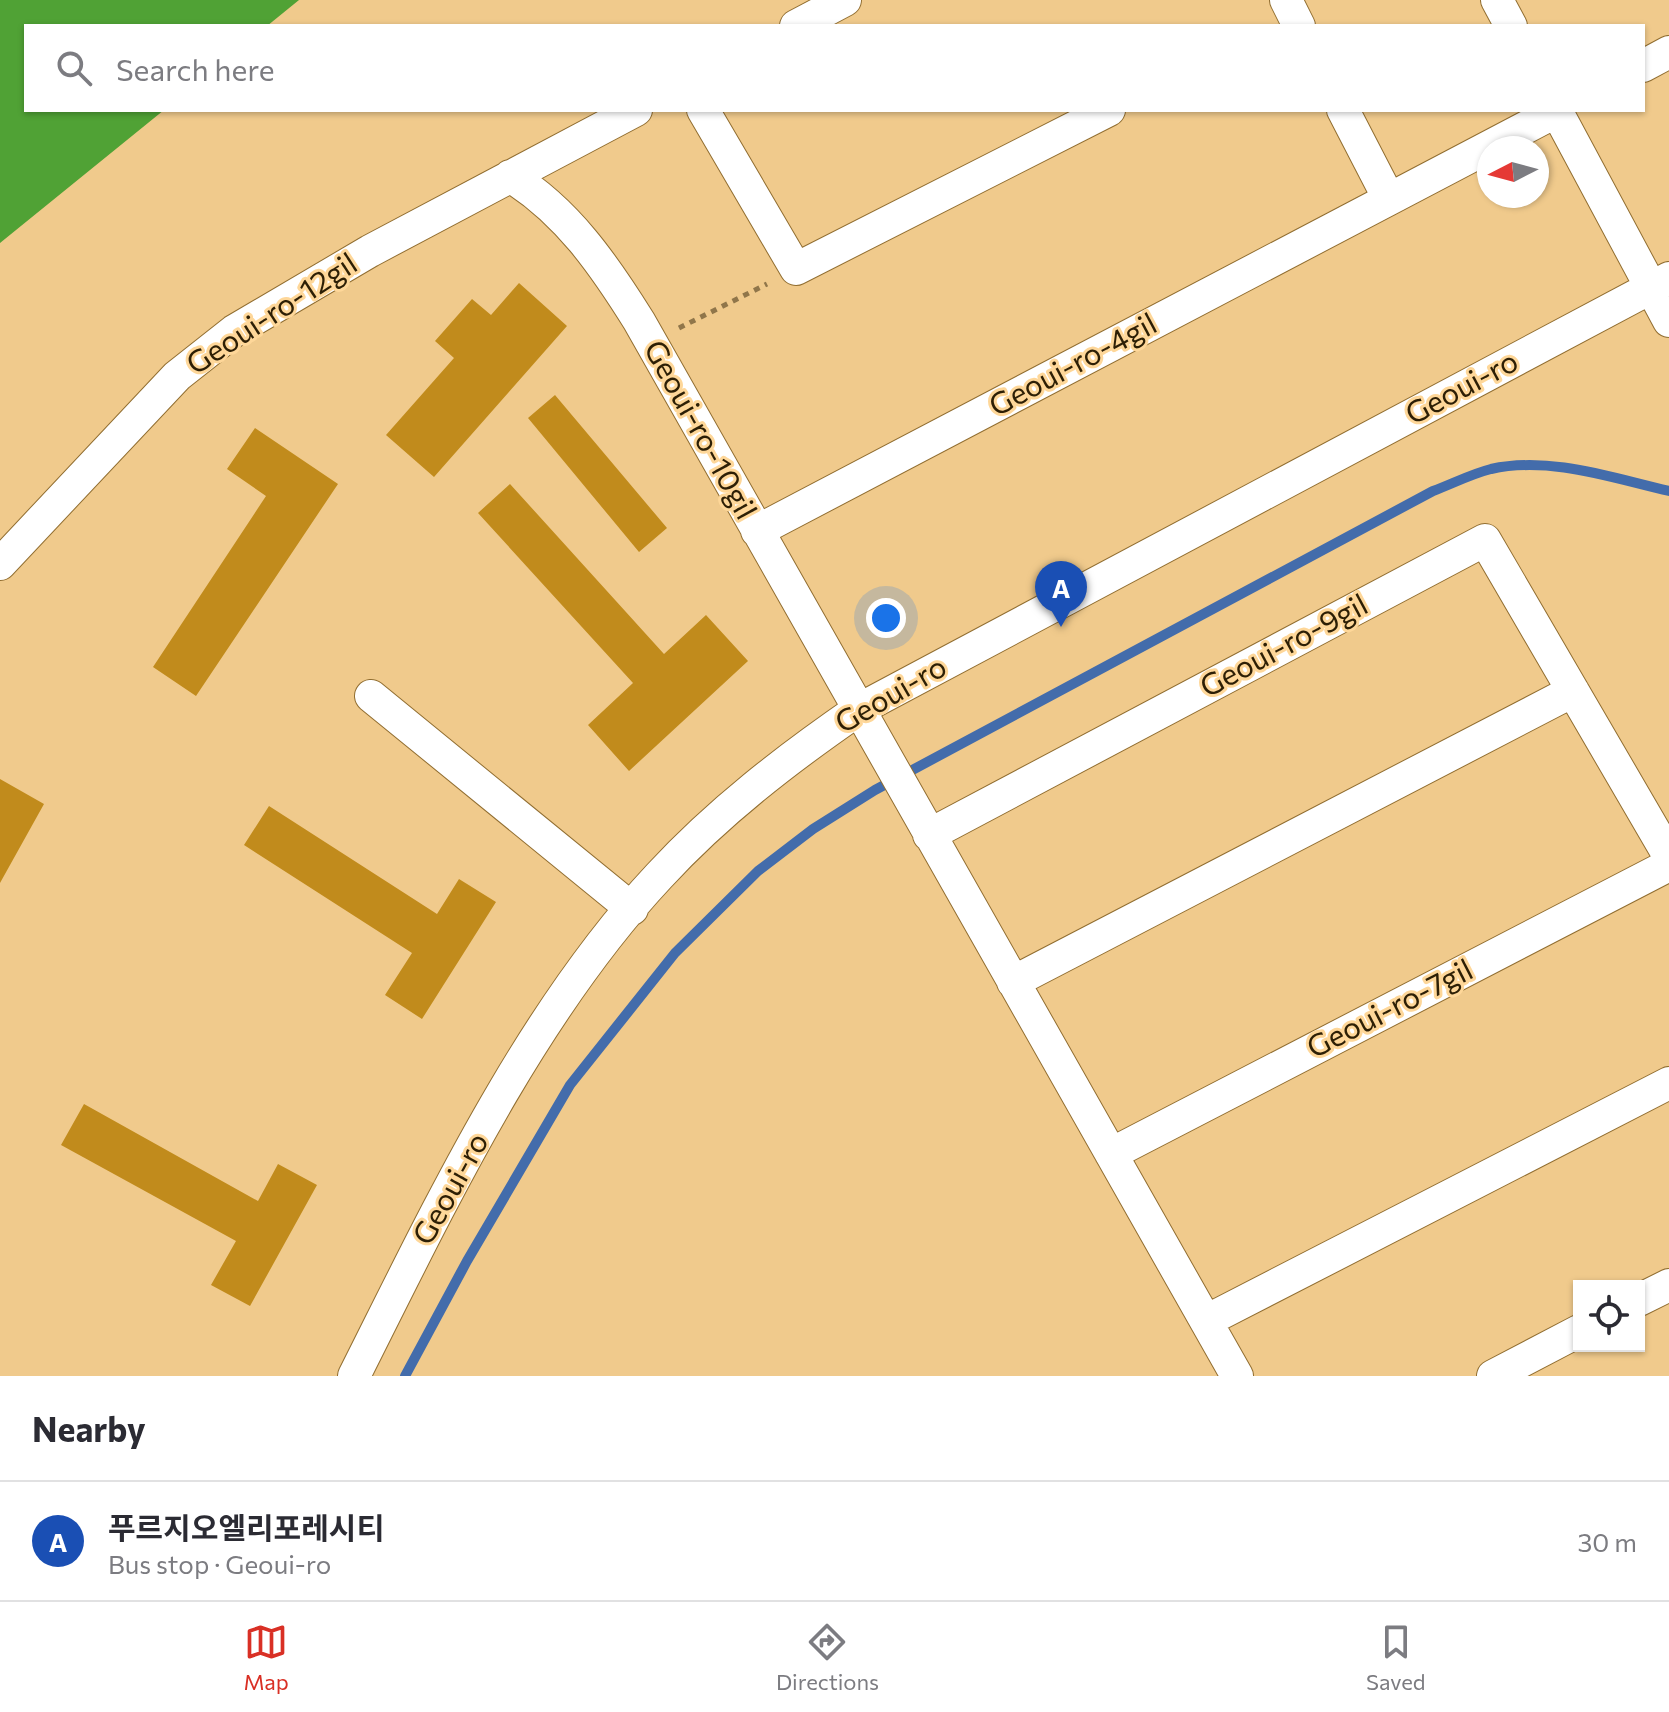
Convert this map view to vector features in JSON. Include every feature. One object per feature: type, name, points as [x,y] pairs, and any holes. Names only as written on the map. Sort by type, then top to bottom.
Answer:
[{"type":"street","points":[[800,24],[845,0]]},
{"type":"street","points":[[1497,0],[1510,24]]},
{"type":"street","points":[[1645,65],[1669,52]]},
{"type":"street","points":[[510,176],[632,112]]},
{"type":"street","points":[[704,112],[796,269],[1105,112]]},
{"type":"street","points":[[1344,112],[1389,199]]},
{"type":"street","name":"Geoui-ro-4gil","points":[[757,531],[1553,112]]},
{"type":"street","name":"Geoui-ro-4gil","points":[[1558,112],[1660,283]]},
{"type":"street","name":"Geoui-ro-10gil","points":[[510,176],[541,195],[570,225],[616,286],[651,342],[858,710]]},
{"type":"street","name":"Geoui-ro-12gil","points":[[0,564],[177,376],[234,331],[370,251],[510,176]]},
{"type":"street","points":[[1660,283],[1669,321]]},
{"type":"street","name":"Geoui-ro","points":[[354,1376],[437,1212],[541,1033],[658,877],[717,819],[789,758],[858,710],[1660,283]]},
{"type":"street","name":"Geoui-ro-9gil","points":[[923,824],[1485,540],[1669,856]]},
{"type":"street","points":[[1013,982],[1573,691]]},
{"type":"street","points":[[371,696],[632,909]]},
{"type":"street","points":[[858,710],[1237,1376]]},
{"type":"street","name":"Geoui-ro-7gil","points":[[1111,1154],[1669,865]]},
{"type":"street","points":[[1206,1321],[1669,1083]]},
{"type":"street","points":[[1645,1297],[1669,1285]]},
{"type":"street","points":[[1493,1376],[1573,1334]]},
{"type":"path","points":[[651,342],[796,269]]},
{"type":"green space","points":[[0,0],[299,0],[269,24],[24,24],[24,112],[162,112],[0,243]]},
{"type":"building","points":[[519,283],[567,326],[434,477],[386,435],[454,358],[435,341],[472,299],[491,315]]},
{"type":"building","points":[[555,395],[667,528],[639,552],[528,418]]},
{"type":"building","points":[[255,428],[338,484],[196,696],[153,667],[266,496],[227,469]]},
{"type":"building","points":[[510,484],[664,654],[706,615],[748,661],[629,771],[588,725],[633,683],[478,513]]},
{"type":"building","points":[[0,779],[44,804],[0,883]]},
{"type":"building","points":[[269,806],[437,914],[459,879],[496,902],[422,1019],[385,995],[412,953],[244,845]]},
{"type":"building","points":[[84,1104],[258,1201],[278,1164],[317,1185],[250,1306],[211,1285],[236,1241],[61,1145]]},
{"type":"waterway","points":[[405,1376],[467,1261],[570,1085],[675,953],[758,871],[813,829],[875,790],[1433,491],[1469,476],[1491,469],[1536,465],[1581,470],[1669,491]]},
{"type":"place","name":"푸르지오엘리포레시티","points":[[1061,627]]}]
